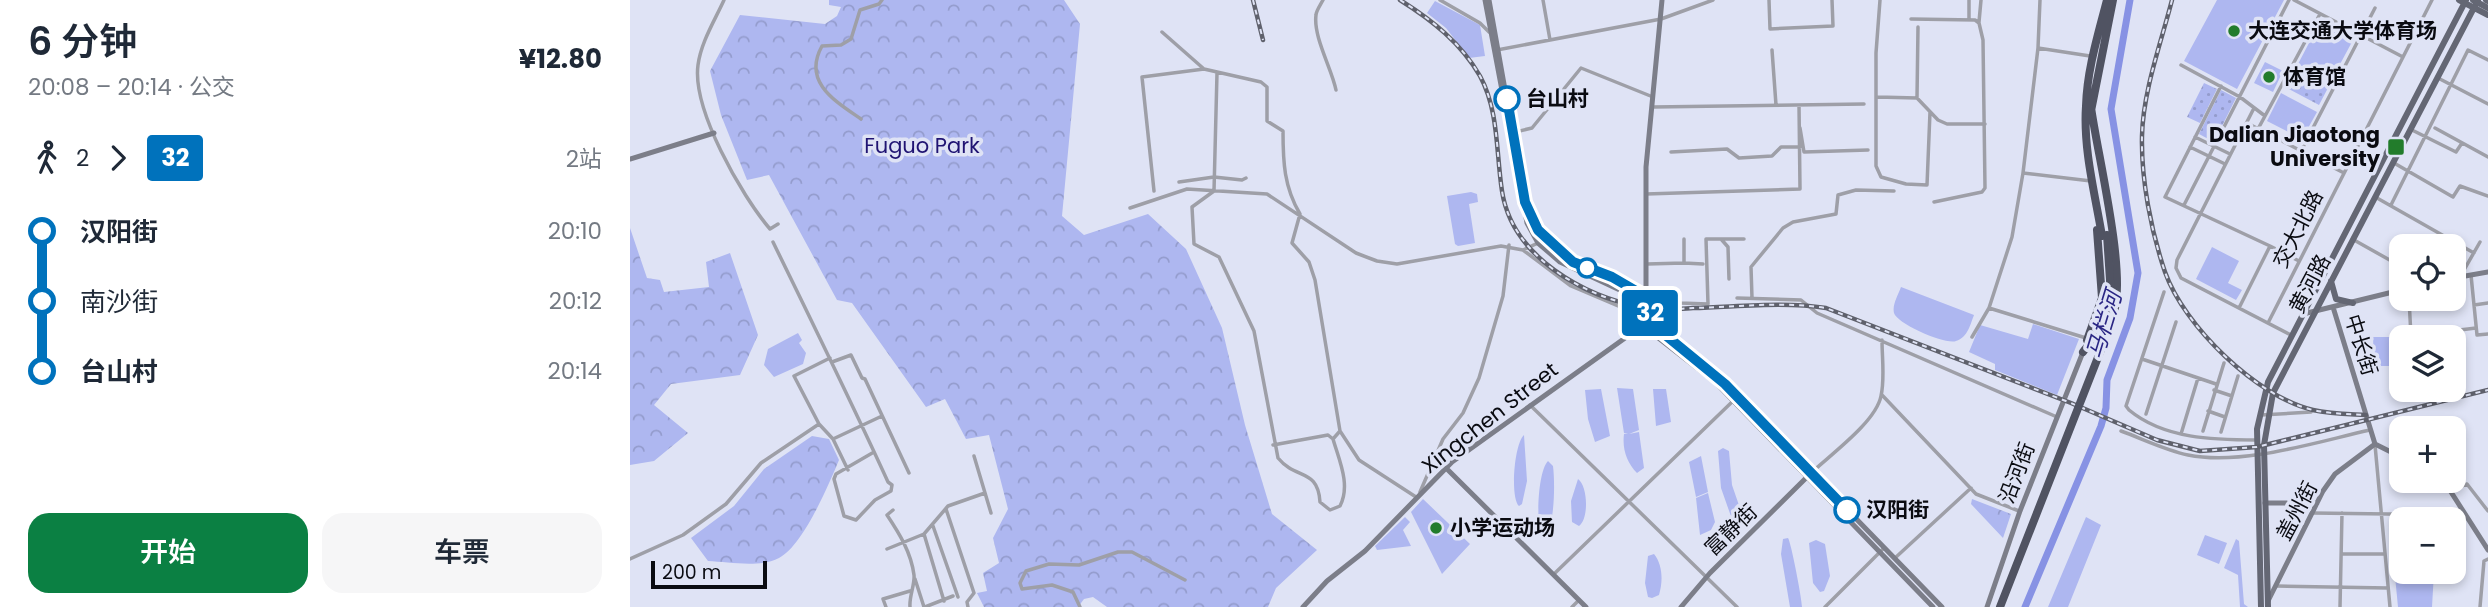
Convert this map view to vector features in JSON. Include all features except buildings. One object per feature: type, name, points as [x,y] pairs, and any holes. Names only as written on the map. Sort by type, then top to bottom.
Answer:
[{"type":"highway","points":[[1998,607],[2104,342],[2111,295],[2092,140],[2091,107],[2108,2]]},
{"type":"highway","points":[[2103,327],[2099,323],[2103,275],[2085,107],[2092,57],[2104,25]]},
{"type":"highway","points":[[2083,352],[2114,313],[2116,271],[2091,107]]},
{"type":"highway","points":[[2088,147],[2104,235]]},
{"type":"highway","points":[[2083,352],[2102,298]]},
{"type":"main road","points":[[2463,1],[2475,2],[2488,8]]},
{"type":"main road","name":"黄河路","points":[[2266,606],[2265,503],[2257,440],[2268,382],[2463,1]]},
{"type":"main road","points":[[2475,2],[2488,15]]},
{"type":"main road","name":"黄河路","points":[[2266,606],[2260,453],[2262,415],[2475,2]]},
{"type":"main road","points":[[2332,279],[2331,288],[2336,299],[2353,303]]},
{"type":"street","points":[[724,0],[698,64],[697,85],[714,133],[750,206],[770,229],[778,224]]},
{"type":"street","points":[[861,119],[825,93],[816,75],[815,65],[822,46],[841,45],[851,39],[860,10],[879,4],[882,0]]},
{"type":"street","points":[[1323,0],[1316,15],[1325,60],[1336,90]]},
{"type":"street","points":[[1440,0],[1480,23],[1492,37]]},
{"type":"street","points":[[1487,0],[1496,50]]},
{"type":"street","points":[[1487,0],[1527,223],[1538,243],[1548,254],[1568,267],[1635,296],[1644,308],[1645,320],[1652,332],[1733,401],[1882,551],[1933,607]]},
{"type":"street","points":[[1543,0],[1550,40]]},
{"type":"street","points":[[1662,0],[1647,148],[1650,316],[1658,329],[1725,384],[1809,476]]},
{"type":"street","points":[[1496,50],[1661,19],[1713,0]]},
{"type":"street","points":[[1769,0],[1770,29],[1832,26],[1832,0]]},
{"type":"street","points":[[1880,0],[1876,166],[1881,177],[1906,184],[1927,185],[1930,111]]},
{"type":"street","points":[[1969,0],[1969,19]]},
{"type":"street","points":[[1934,202],[1982,192],[1985,188],[1985,66],[1979,23],[1981,0]]},
{"type":"street","points":[[1972,337],[1989,308],[2012,237],[2023,173],[2038,48],[2040,0]]},
{"type":"street","points":[[2184,205],[2292,0],[2403,57]]},
{"type":"street","name":"交大北路","points":[[2268,323],[2432,0]]},
{"type":"street","points":[[2301,151],[2375,8]]},
{"type":"street","points":[[2258,129],[2320,13]]},
{"type":"street","points":[[1911,19],[1969,19],[1979,23]]},
{"type":"street","points":[[1917,98],[1918,27]]},
{"type":"street","points":[[1162,32],[1205,69],[1261,82],[1267,87],[1268,121],[1283,131],[1285,180],[1288,193],[1300,214],[1292,243],[1309,262],[1315,280],[1340,431],[1359,460],[1418,495],[1443,439],[1463,413],[1479,378],[1503,296],[1509,245]]},
{"type":"street","points":[[2038,48],[2092,57]]},
{"type":"street","points":[[1772,50],[1776,105]]},
{"type":"street","points":[[2391,205],[2468,50],[2488,60]]},
{"type":"street","points":[[2181,65],[2240,97],[2253,110],[2265,116]]},
{"type":"street","points":[[1511,133],[1532,128],[1581,68],[1654,98]]},
{"type":"street","points":[[1154,191],[1142,77],[1205,69]]},
{"type":"street","points":[[1214,191],[1217,73]]},
{"type":"street","points":[[2438,78],[2488,103]]},
{"type":"street","points":[[2221,86],[2165,197],[2300,261]]},
{"type":"street","points":[[1877,97],[1917,98],[1947,124],[1985,124]]},
{"type":"street","points":[[1653,107],[1864,104]]},
{"type":"street","points":[[1646,194],[1800,189],[1799,105]]},
{"type":"street","points":[[2253,110],[2200,213],[2176,268],[2181,278],[2291,335]]},
{"type":"street","points":[[2247,123],[2344,173]]},
{"type":"street","points":[[1799,126],[1804,152],[1868,150]]},
{"type":"street","points":[[2435,128],[2488,157]]},
{"type":"street","points":[[2411,130],[2456,152],[2462,143]]},
{"type":"street","points":[[630,159],[714,133]]},
{"type":"street","points":[[1511,133],[1525,202],[1538,230],[1573,262],[1622,282],[1650,299],[1708,304],[1704,264],[1706,239],[1744,240]]},
{"type":"street","points":[[2196,137],[2231,154]]},
{"type":"street","points":[[1671,152],[1727,149],[1739,158],[1772,156],[1781,147],[1800,147]]},
{"type":"street","points":[[2190,147],[2225,164]]},
{"type":"street","points":[[2394,163],[2454,197],[2460,186],[2488,196]]},
{"type":"street","points":[[2023,173],[2091,181]]},
{"type":"street","points":[[1179,182],[1214,177],[1242,180],[1246,178]]},
{"type":"street","points":[[1130,208],[1187,189],[1267,194],[1356,253],[1388,263],[1445,257],[1509,245],[1523,250],[1571,286],[1645,320]]},
{"type":"street","points":[[1752,298],[1751,267],[1783,228],[1793,222],[1836,214],[1838,195],[1856,190],[1894,191]]},
{"type":"street","points":[[1214,191],[1192,207],[1194,244],[1219,257],[1254,331],[1273,445],[1287,469],[1312,478],[1319,486],[1320,502],[1330,510],[1340,506],[1345,485],[1332,439],[1328,435],[1273,445]]},
{"type":"street","points":[[2375,197],[2474,253]]},
{"type":"street","points":[[1684,239],[1684,263]]},
{"type":"street","points":[[1721,239],[1728,247],[1729,279]]},
{"type":"street","points":[[2353,240],[2389,260]]},
{"type":"street","points":[[773,242],[831,360],[862,425],[888,482],[892,485],[891,491],[875,500],[856,520],[844,516],[834,479],[874,452]]},
{"type":"street","points":[[2466,265],[2480,242]]},
{"type":"street","points":[[1523,250],[1538,243]]},
{"type":"street","points":[[2239,308],[2270,246]]},
{"type":"street","points":[[1647,264],[1704,264]]},
{"type":"street","points":[[2466,276],[2488,272]]},
{"type":"street","points":[[2472,275],[2477,335],[2488,334]]},
{"type":"street","points":[[2164,292],[2126,406],[2135,415],[2181,434],[2212,440],[2257,440]]},
{"type":"street","points":[[2303,314],[2389,293]]},
{"type":"street","points":[[1737,298],[1801,300],[1818,313],[2057,417]]},
{"type":"street","points":[[1644,308],[1650,299]]},
{"type":"street","points":[[2474,305],[2488,303]]},
{"type":"street","name":"中长街","points":[[2333,307],[2375,444]]},
{"type":"street","points":[[1989,308],[2088,339]]},
{"type":"street","name":"Xingchen Street","points":[[1303,607],[1327,582],[1365,551],[1446,468],[1645,320]]},
{"type":"street","points":[[2146,414],[2176,322]]},
{"type":"street","points":[[2466,329],[2476,328]]},
{"type":"street","points":[[1809,476],[1869,419],[1882,395],[1882,340]]},
{"type":"street","name":"沿河街","points":[[1987,607],[2020,511],[2083,352]]},
{"type":"street","points":[[847,468],[833,439],[819,424],[794,376],[831,360],[851,355],[909,473]]},
{"type":"street","points":[[2142,359],[2216,384]]},
{"type":"street","points":[[2203,431],[2224,363]]},
{"type":"street","points":[[2221,432],[2238,376]]},
{"type":"street","points":[[2181,434],[2198,378]]},
{"type":"street","points":[[2214,390],[2232,396]]},
{"type":"street","points":[[1882,395],[1976,494],[2020,511]]},
{"type":"street","points":[[1554,574],[1733,401]]},
{"type":"street","points":[[1529,404],[1578,455],[1629,500],[1737,607]]},
{"type":"street","points":[[2208,411],[2225,417]]},
{"type":"street","points":[[2262,415],[2311,412]]},
{"type":"street","points":[[833,439],[883,416]]},
{"type":"street","points":[[630,559],[683,535],[726,504],[761,463],[819,424]]},
{"type":"street","points":[[2121,431],[2185,454],[2260,453],[2370,430]]},
{"type":"street","points":[[1332,439],[1340,431]]},
{"type":"street","points":[[2375,444],[2389,451]]},
{"type":"street","points":[[2375,444],[2390,607]]},
{"type":"street","name":"盖州街","points":[[2266,606],[2317,503],[2335,474],[2375,444]]},
{"type":"street","points":[[974,456],[991,513]]},
{"type":"street","points":[[1446,468],[1586,607]]},
{"type":"street","name":"富静街","points":[[1681,607],[1706,578],[1809,476]]},
{"type":"street","points":[[2466,484],[2488,511]]},
{"type":"street","points":[[1894,559],[1971,488]]},
{"type":"street","points":[[887,549],[924,534],[946,509],[985,493]]},
{"type":"street","points":[[2265,503],[2317,503]]},
{"type":"street","points":[[946,509],[974,593],[967,602],[968,607]]},
{"type":"street","points":[[893,510],[887,515],[905,542],[925,607],[955,596],[933,526]]},
{"type":"street","points":[[2312,513],[2389,514]]},
{"type":"street","points":[[2340,607],[2342,513]]},
{"type":"street","points":[[2466,515],[2488,550]]},
{"type":"street","points":[[924,534],[944,601]]},
{"type":"street","points":[[1882,551],[1894,559],[1942,607]]},
{"type":"street","points":[[1825,607],[1882,551]]},
{"type":"street","points":[[1080,607],[1073,593],[1052,585],[1022,589],[1020,583],[1026,570],[1049,564],[1079,565],[1118,552],[1132,552],[1185,580]]},
{"type":"street","points":[[2341,554],[2385,554]]},
{"type":"street","points":[[2480,607],[2484,561],[2488,559]]},
{"type":"street","points":[[910,607],[910,591],[915,577]]},
{"type":"street","points":[[2277,586],[2388,588]]},
{"type":"street","points":[[886,607],[883,598],[910,591]]},
{"type":"street","points":[[1572,607],[1579,600]]},
{"type":"green space","name":"Fuguo Park","points":[[829,0],[1064,0],[1080,24],[1062,216],[1084,235],[1148,214],[1186,249],[1222,328],[1245,425],[1272,514],[1317,550],[1276,588],[1268,607],[1107,607],[1093,597],[1084,599],[1078,607],[984,607],[977,593],[987,591],[983,573],[999,563],[993,538],[1008,509],[989,435],[966,439],[945,399],[926,407],[852,303],[837,300],[769,175],[747,180],[721,115],[710,71],[740,15],[825,24],[837,16],[841,7],[829,5]]},
{"type":"green space","name":"大连交通大学体育场","points":[[2217,0],[2284,0],[2237,89],[2184,61]]},
{"type":"green space","points":[[1435,1],[1480,25],[1485,56],[1469,58],[1446,28],[1427,13]]},
{"type":"green space","points":[[2320,22],[2353,40],[2331,81],[2298,64]]},
{"type":"green space","name":"体育馆","points":[[2265,62],[2283,71],[2273,92],[2254,83]]},
{"type":"green space","points":[[2295,68],[2329,86],[2319,105],[2285,87]]},
{"type":"green space","points":[[2204,83],[2217,89],[2200,123],[2187,117]]},
{"type":"green space","points":[[2221,90],[2236,98],[2214,142],[2199,134]]},
{"type":"green space","points":[[2281,93],[2317,112],[2302,139],[2267,121]]},
{"type":"green space","points":[[1471,192],[1477,194],[1478,202],[1469,204],[1475,243],[1458,246],[1455,244],[1447,196]]},
{"type":"green space","points":[[630,228],[647,278],[660,280],[664,292],[709,287],[706,262],[730,253],[758,335],[740,375],[671,384],[654,405],[688,433],[654,461],[630,465]]},
{"type":"green space","points":[[2212,247],[2239,261],[2228,283],[2242,290],[2236,300],[2196,279]]},
{"type":"green space","points":[[1901,287],[1974,315],[1966,334],[1956,341],[1943,340],[1912,328],[1897,318],[1894,310]]},
{"type":"green space","points":[[2033,324],[2079,339],[2057,395],[1995,370],[1995,364],[1969,352],[1980,325],[2028,339]]},
{"type":"green space","points":[[798,333],[802,340],[799,343],[806,353],[803,364],[774,377],[764,365],[768,349]]},
{"type":"green space","points":[[2373,337],[2389,337],[2389,366],[2374,366]]},
{"type":"green space","points":[[1617,388],[1633,389],[1639,430],[1629,434],[1639,432],[1644,468],[1637,473],[1625,450],[1624,434],[1628,433],[1624,433]]},
{"type":"green space","points":[[1601,389],[1610,436],[1595,442],[1588,419],[1585,390]]},
{"type":"green space","points":[[1653,389],[1666,389],[1671,422],[1656,426]]},
{"type":"green space","points":[[1524,435],[1527,481],[1522,504],[1519,506],[1516,501],[1514,471]]},
{"type":"green space","points":[[812,436],[829,439],[839,460],[814,513],[797,541],[779,558],[763,563],[708,561],[691,538],[734,506],[764,469]]},
{"type":"green space","points":[[1723,448],[1729,451],[1732,485],[1741,511],[1733,522],[1721,488],[1718,451]]},
{"type":"green space","points":[[1701,456],[1708,492],[1696,497],[1689,462]]},
{"type":"green space","points":[[1548,461],[1553,466],[1554,491],[1553,512],[1546,535],[1541,534],[1539,528],[1538,508],[1542,475]]},
{"type":"green space","points":[[1578,479],[1584,488],[1586,502],[1584,517],[1579,526],[1572,522],[1571,501]]},
{"type":"green space","points":[[1708,493],[1715,522],[1711,530],[1700,535],[1696,498]]},
{"type":"green space","name":"小学运动场","points":[[1423,499],[1470,544],[1442,574],[1411,512]]},
{"type":"green space","points":[[1972,499],[2011,514],[2003,538],[1971,504]]},
{"type":"green space","points":[[1405,517],[1410,522],[1403,530],[1411,546],[1377,550],[1375,546]]},
{"type":"green space","points":[[2086,517],[2101,525],[2068,607],[2048,607]]},
{"type":"green space","points":[[2205,535],[2227,543],[2219,564],[2197,555]]},
{"type":"green space","points":[[1788,538],[1802,607],[1790,607],[1781,554],[1783,539]]},
{"type":"green space","points":[[2236,539],[2239,541],[2244,604],[2248,607],[2240,607],[2238,575],[2224,568]]},
{"type":"green space","points":[[1816,540],[1825,544],[1830,576],[1824,591],[1820,592],[1813,583],[1809,543]]},
{"type":"green space","points":[[1654,554],[1661,568],[1662,579],[1659,595],[1652,598],[1648,597],[1645,583],[1648,556]]},
{"type":"green space","points":[[2396,584],[2433,584],[2432,607],[2398,607]]},
{"type":"waterway","name":"马栏河","points":[[2025,607],[2101,426],[2106,408],[2107,380],[2130,318],[2138,273],[2111,109],[2130,0]]},
{"type":"railway","points":[[1253,0],[1263,40]]},
{"type":"railway","points":[[1400,0],[1445,33],[1464,53],[1480,76],[1494,118],[1502,191],[1509,215],[1520,236],[1554,270],[1576,284],[1622,303],[1669,310],[1777,305],[1826,308],[2071,403],[2157,440],[2200,451],[2257,447],[2488,390]]},
{"type":"railway","points":[[2172,0],[2153,67],[2142,136],[2145,187],[2155,240],[2165,272],[2188,315],[2205,336],[2247,375],[2269,391],[2291,403],[2313,410],[2366,415]]},
{"type":"bus line","name":"32","points":[[1507,99],[1525,202],[1538,230],[1573,262],[1612,277],[1643,295],[1653,323],[1658,329],[1725,384],[1847,510]]},
{"type":"place","name":"大连交通大学体育场","points":[[2234,31]]},
{"type":"place","name":"体育馆","points":[[2269,77]]},
{"type":"place","name":"台山村","points":[[1507,99]]},
{"type":"place","name":"Dalian Jiaotong University","points":[[2396,147]]},
{"type":"place","name":"汉阳街","points":[[1847,510]]},
{"type":"place","name":"小学运动场","points":[[1436,528]]}]
